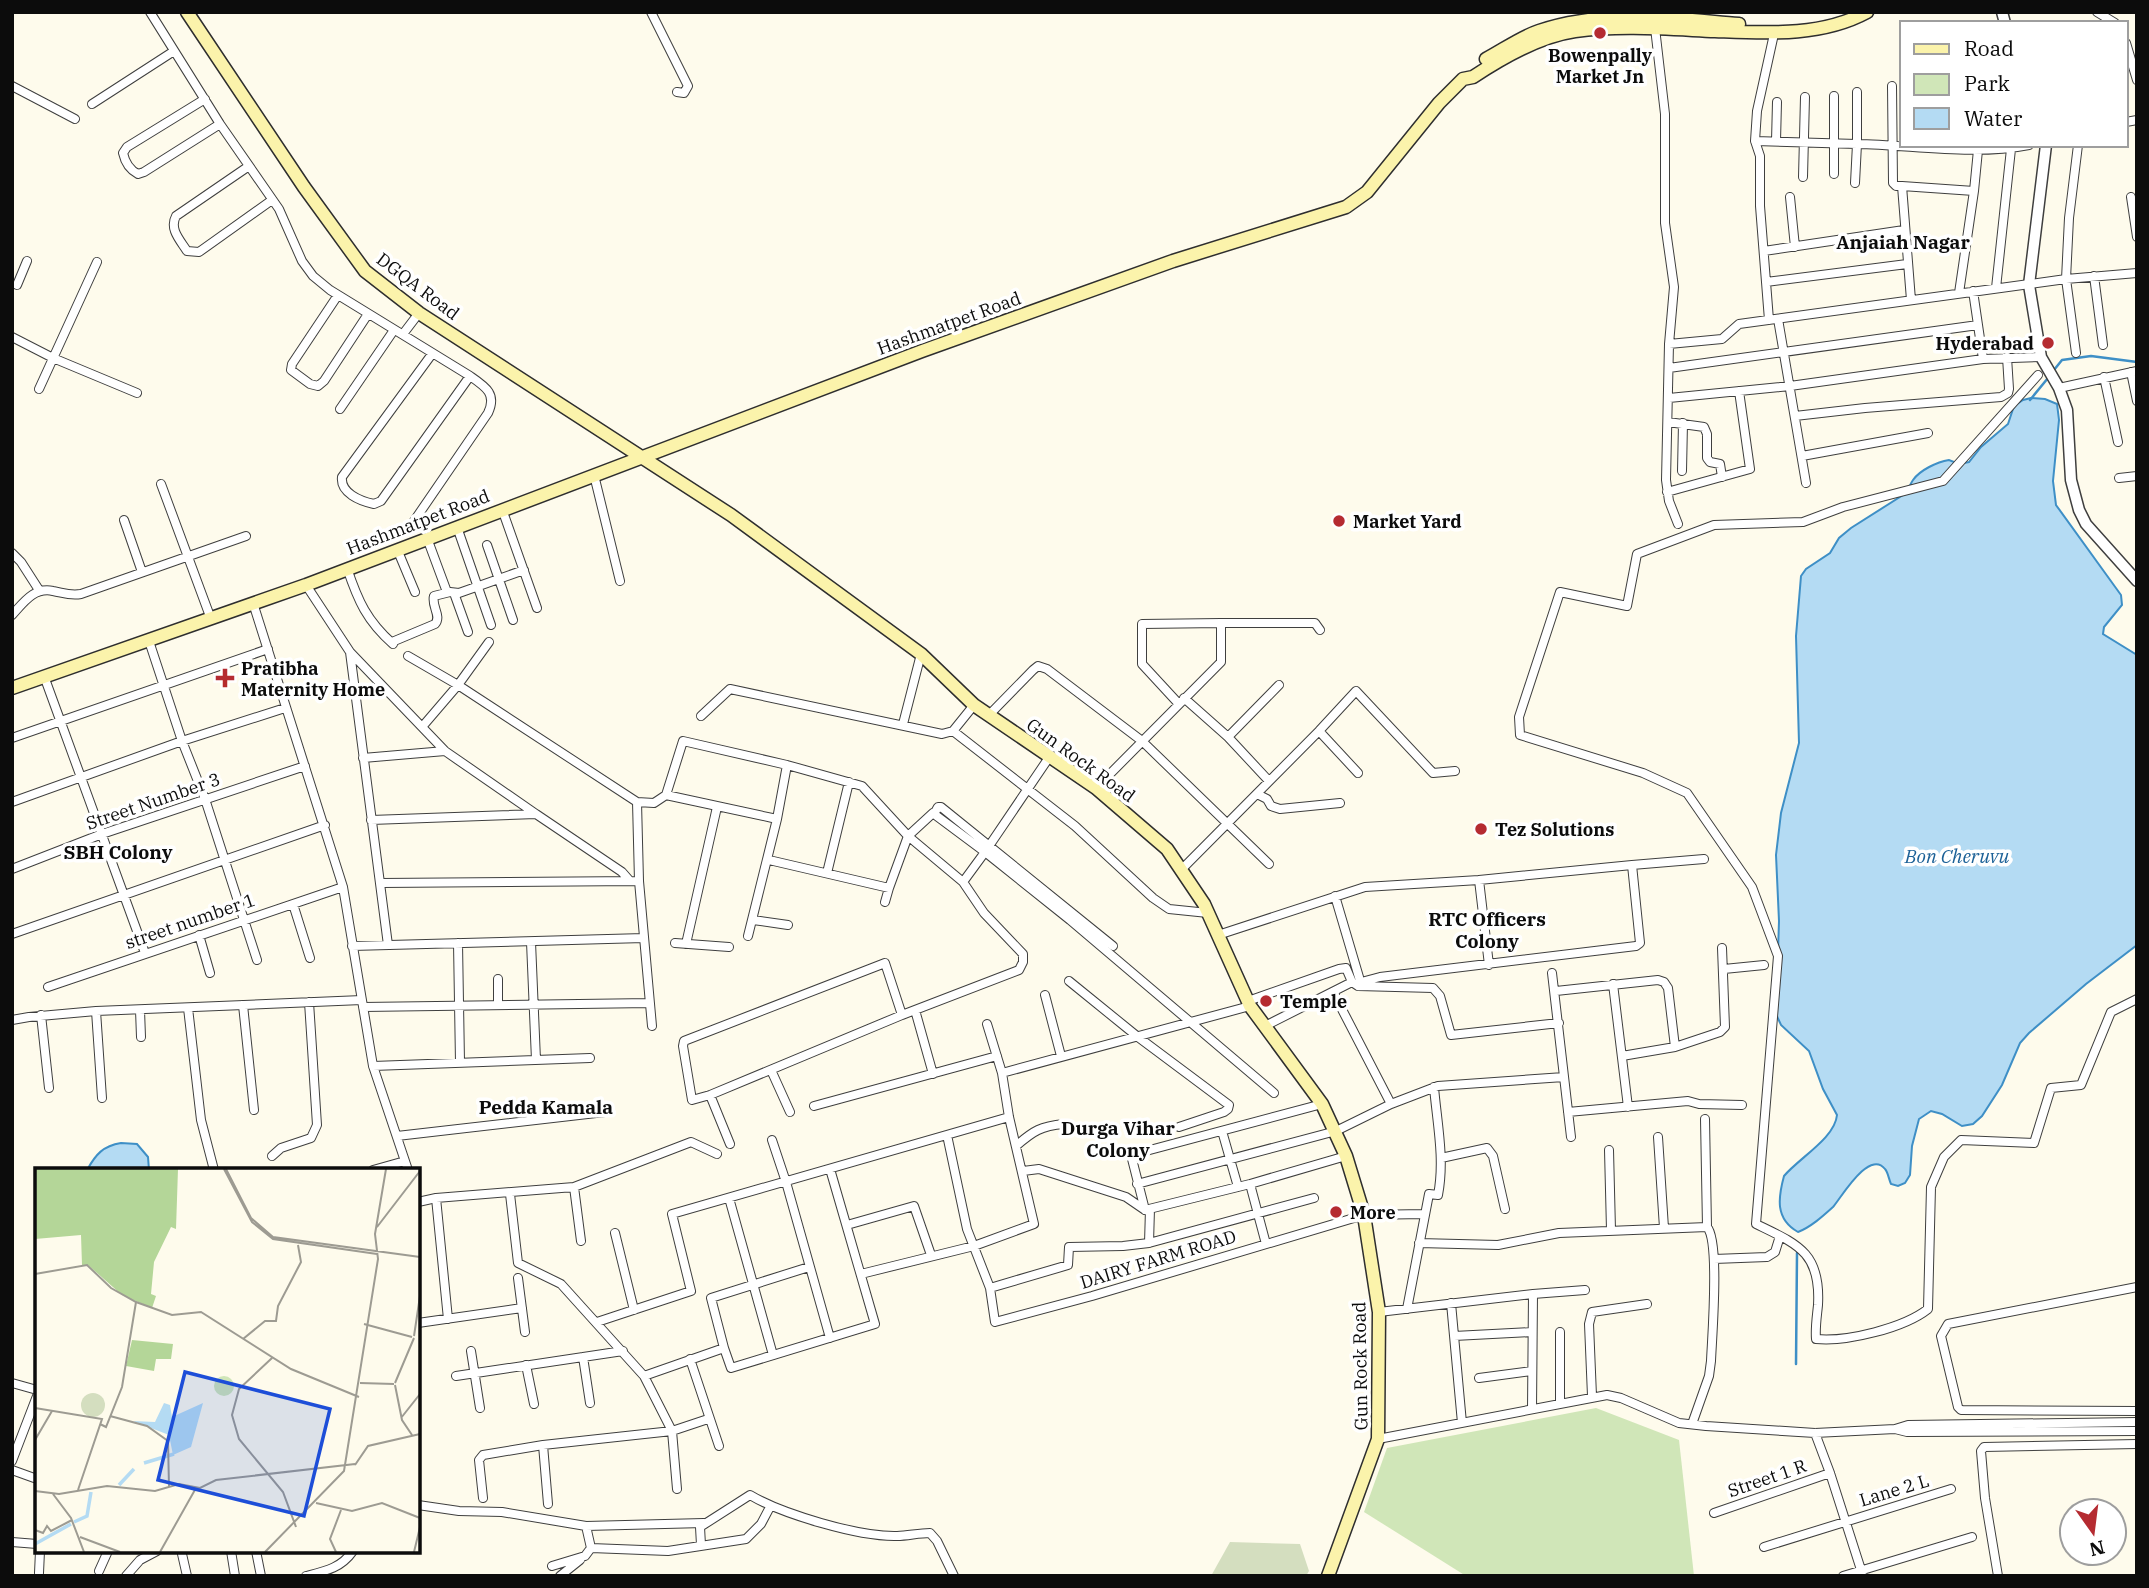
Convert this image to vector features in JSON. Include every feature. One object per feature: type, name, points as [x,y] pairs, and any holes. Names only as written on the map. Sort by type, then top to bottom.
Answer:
[{"type":"main road","name":"DGQA Road","points":[[187,12],[304,187],[365,271],[419,313],[643,456]]},
{"type":"main road","points":[[1589,21],[1652,17],[1775,26],[1816,25],[1851,12]]},
{"type":"main road","points":[[1589,21],[1655,28],[1774,34],[1867,12]]},
{"type":"main road","name":"Hashmatpet Road","points":[[12,688],[306,584],[922,351],[1173,261],[1346,207],[1367,192],[1467,71],[1538,31],[1589,21]]},
{"type":"main road","name":"Gun Rock Road","points":[[643,456],[731,515],[920,654],[974,705],[1096,788],[1167,849],[1208,913],[1249,1004],[1322,1104],[1336,1131],[1364,1215],[1379,1312],[1378,1438],[1328,1576]]},
{"type":"street","points":[[150,12],[220,124],[272,200],[302,261],[313,276],[338,295],[471,376],[490,391],[493,398],[491,405],[414,521]]},
{"type":"street","points":[[651,12],[688,86],[684,93],[677,92]]},
{"type":"street","points":[[2096,12],[2112,21]]},
{"type":"street","points":[[1655,28],[1665,114],[1665,223],[1674,287],[1669,368],[1667,492],[1678,524]]},
{"type":"street","points":[[1774,34],[1757,111],[1755,141],[1760,156],[1766,282],[1784,352],[1807,483]]},
{"type":"street","points":[[2128,50],[2137,80]]},
{"type":"street","points":[[92,104],[174,51]]},
{"type":"street","points":[[12,86],[75,119]]},
{"type":"street","points":[[1892,86],[1893,183],[1896,186],[1974,191]]},
{"type":"street","points":[[1855,183],[1857,92]]},
{"type":"street","points":[[1834,96],[1834,174]]},
{"type":"street","points":[[1803,177],[1805,97]]},
{"type":"street","points":[[205,99],[127,147],[123,153],[124,159],[132,171],[138,174],[144,172],[220,124]]},
{"type":"street","points":[[1776,141],[1777,102]]},
{"type":"street","points":[[1755,141],[1900,145]]},
{"type":"street","points":[[1928,147],[1978,150],[2020,147]]},
{"type":"street","points":[[2046,147],[2029,285],[2044,361],[2058,384],[2067,410],[2072,491],[2079,510],[2086,523],[2137,581]]},
{"type":"street","points":[[2076,353],[2066,279],[2069,218],[2078,147]]},
{"type":"street","points":[[1996,288],[2011,149]]},
{"type":"street","points":[[1959,293],[1978,150]]},
{"type":"street","points":[[249,166],[176,216],[173,228],[187,251],[200,252],[272,200]]},
{"type":"street","points":[[1902,186],[1906,264],[1911,300]]},
{"type":"street","points":[[1790,197],[1795,247]]},
{"type":"street","points":[[2131,197],[2137,237]]},
{"type":"street","points":[[1764,251],[1905,230]]},
{"type":"street","points":[[12,295],[27,261]]},
{"type":"street","points":[[39,388],[97,262]]},
{"type":"street","points":[[1766,282],[1906,264]]},
{"type":"street","points":[[1670,344],[1722,339],[1739,324],[1973,291],[2137,272]]},
{"type":"street","points":[[2094,276],[2103,345]]},
{"type":"street","points":[[1973,291],[1983,359]]},
{"type":"street","points":[[338,295],[292,364],[291,370],[294,374],[318,386],[368,314]]},
{"type":"street","points":[[341,409],[399,332],[419,313]]},
{"type":"street","points":[[1669,368],[1978,325]]},
{"type":"street","points":[[12,337],[52,358],[137,393]]},
{"type":"street","points":[[432,354],[342,477],[344,490],[364,502],[374,504],[381,500],[471,376]]},
{"type":"street","points":[[1669,398],[1790,386],[1983,359],[2007,357],[2044,361]]},
{"type":"street","points":[[1796,416],[2001,397],[2008,393],[2009,389],[2007,357]]},
{"type":"street","points":[[2058,384],[2134,371],[2137,401]]},
{"type":"street","points":[[2038,375],[1943,481],[1843,507],[1804,522],[1714,525],[1637,554],[1626,606],[1560,592],[1519,717],[1520,735],[1643,773],[1687,793],[1752,887],[1778,956],[1756,1224],[1800,1246],[1810,1259],[1815,1274],[1818,1302],[1816,1339],[1880,1331],[1908,1322],[1928,1309],[1931,1187],[1944,1157],[1961,1140],[2034,1143],[2051,1088],[2081,1085],[2111,1012],[2137,999]]},
{"type":"street","points":[[2105,377],[2118,442]]},
{"type":"street","points":[[1667,492],[1751,469],[1739,391]]},
{"type":"street","points":[[1668,422],[1700,425],[1705,429],[1707,458],[1720,464],[1722,477]]},
{"type":"street","points":[[1682,471],[1683,423]]},
{"type":"street","points":[[1802,456],[1928,433]]},
{"type":"street","points":[[594,475],[621,581]]},
{"type":"street","points":[[2119,478],[2137,476]]},
{"type":"street","points":[[161,484],[211,618]]},
{"type":"street","points":[[502,509],[537,608]]},
{"type":"street","points":[[124,520],[142,572]]},
{"type":"street","points":[[457,527],[491,625]]},
{"type":"street","points":[[12,615],[39,590],[81,594],[246,536]]},
{"type":"street","points":[[427,538],[468,632]]},
{"type":"street","points":[[487,545],[513,620]]},
{"type":"street","points":[[397,549],[415,592]]},
{"type":"street","points":[[12,553],[39,590]]},
{"type":"street","points":[[347,568],[364,611],[374,627],[394,644],[435,624],[438,616],[433,598],[524,570]]},
{"type":"street","points":[[306,584],[350,652],[445,751],[622,872],[629,880]]},
{"type":"street","points":[[253,603],[343,887],[373,1066],[407,1166]]},
{"type":"street","points":[[1269,781],[1228,737],[1181,700],[1142,664],[1142,624],[1315,623],[1320,630]]},
{"type":"street","points":[[1096,788],[1220,662],[1221,624]]},
{"type":"street","points":[[149,640],[182,741],[205,799],[257,960]]},
{"type":"street","points":[[422,727],[458,685],[489,642]]},
{"type":"street","points":[[12,738],[166,687],[268,649]]},
{"type":"street","points":[[350,652],[388,945]]},
{"type":"street","points":[[903,724],[920,654]]},
{"type":"street","points":[[408,656],[458,685],[636,802],[654,803],[666,796],[777,819]]},
{"type":"street","points":[[989,715],[1038,666],[1047,669],[1142,741],[1229,822],[1269,864]]},
{"type":"street","points":[[44,676],[145,953]]},
{"type":"street","points":[[1228,737],[1279,685]]},
{"type":"street","points":[[701,716],[730,689],[942,734],[953,731],[974,705]]},
{"type":"street","points":[[1181,870],[1356,691],[1433,773],[1455,771]]},
{"type":"street","points":[[12,802],[80,776],[285,708]]},
{"type":"street","points":[[953,731],[1075,826],[1153,898],[1169,909],[1208,913]]},
{"type":"street","points":[[1319,731],[1358,773]]},
{"type":"street","points":[[666,796],[682,741],[787,765],[862,786],[908,836],[963,882],[984,913],[1023,954],[1019,970],[692,1100],[682,1046],[684,1041],[885,963],[902,1015]]},
{"type":"street","points":[[363,758],[445,751]]},
{"type":"street","points":[[963,882],[1050,756]]},
{"type":"street","points":[[748,936],[769,860],[787,765]]},
{"type":"street","name":"Street Number 3","points":[[12,869],[102,834],[305,766]]},
{"type":"street","points":[[827,873],[849,782]]},
{"type":"street","points":[[1257,794],[1280,809],[1340,803]]},
{"type":"street","points":[[636,802],[639,881],[652,1026]]},
{"type":"street","points":[[686,944],[717,807]]},
{"type":"street","points":[[885,902],[908,836],[933,813],[987,849],[1113,946]]},
{"type":"street","points":[[371,820],[536,814]]},
{"type":"street","points":[[12,934],[325,825]]},
{"type":"street","points":[[987,849],[1274,1093]]},
{"type":"street","points":[[1218,935],[1365,887],[1479,880],[1704,859]]},
{"type":"street","points":[[769,860],[889,888]]},
{"type":"street","points":[[1265,1026],[1333,992],[1380,977],[1638,945],[1640,943],[1632,865]]},
{"type":"street","points":[[1479,880],[1489,965]]},
{"type":"street","points":[[381,883],[639,881]]},
{"type":"street","name":"street number 1","points":[[48,988],[343,887]]},
{"type":"street","points":[[1335,896],[1357,984]]},
{"type":"street","points":[[293,904],[310,957]]},
{"type":"street","points":[[753,920],[788,925]]},
{"type":"street","points":[[199,935],[210,973]]},
{"type":"street","points":[[352,946],[644,938]]},
{"type":"street","points":[[531,942],[536,1060]]},
{"type":"street","points":[[458,943],[460,1062]]},
{"type":"street","points":[[675,943],[729,947]]},
{"type":"street","points":[[1622,1056],[1675,1047],[1720,1032],[1725,1027],[1722,948]]},
{"type":"street","points":[[1724,969],[1764,965]]},
{"type":"street","points":[[1002,1073],[1249,1004],[1339,969],[1346,968],[1357,984]]},
{"type":"street","points":[[1552,973],[1571,1137]]},
{"type":"street","points":[[498,979],[498,1004]]},
{"type":"street","points":[[1556,991],[1658,980],[1664,982],[1668,988],[1675,1047]]},
{"type":"street","points":[[1069,981],[1229,1105],[1224,1112],[1179,1126]]},
{"type":"street","points":[[1357,984],[1433,988],[1440,996],[1451,1035],[1559,1023]]},
{"type":"street","points":[[1614,985],[1628,1107]]},
{"type":"street","points":[[1333,992],[1391,1104]]},
{"type":"street","points":[[1045,995],[1061,1056]]},
{"type":"street","points":[[12,1020],[96,1011],[309,1002],[461,1006],[650,1003]]},
{"type":"street","points":[[272,1156],[281,1148],[310,1139],[317,1125],[309,1002]]},
{"type":"street","points":[[243,1005],[254,1110]]},
{"type":"street","points":[[188,1008],[201,1120],[213,1168]]},
{"type":"street","points":[[140,1010],[141,1037]]},
{"type":"street","points":[[915,1010],[933,1074]]},
{"type":"street","points":[[96,1011],[102,1098]]},
{"type":"street","points":[[41,1015],[49,1088]]},
{"type":"street","points":[[861,1274],[974,1246],[1034,1224],[1009,1117],[1002,1073],[987,1024]]},
{"type":"street","points":[[814,1106],[997,1056]]},
{"type":"street","points":[[373,1066],[590,1058]]},
{"type":"street","points":[[771,1070],[790,1112]]},
{"type":"street","points":[[1137,1184],[1336,1131],[1391,1104],[1434,1087],[1471,1082],[1564,1077]]},
{"type":"street","points":[[1407,1309],[1429,1194],[1437,1195],[1441,1158],[1434,1087]]},
{"type":"street","points":[[710,1095],[730,1144]]},
{"type":"street","points":[[1568,1112],[1688,1101],[1699,1104],[1742,1105]]},
{"type":"street","points":[[1149,1243],[1147,1210],[1137,1184],[1131,1155],[1322,1104]]},
{"type":"street","points":[[397,1136],[604,1112]]},
{"type":"street","points":[[1213,1115],[1238,1187]]},
{"type":"street","points":[[597,1322],[691,1291],[672,1214],[1009,1117]]},
{"type":"street","points":[[1692,1424],[1712,1361],[1714,1259],[1713,1238],[1707,1227],[1704,1119]]},
{"type":"street","points":[[1016,1146],[1032,1132],[1046,1125],[1064,1124]]},
{"type":"street","points":[[947,1135],[967,1228],[990,1288],[1068,1265],[1069,1247],[1149,1243],[1314,1198]]},
{"type":"street","points":[[1658,1137],[1664,1228]]},
{"type":"street","points":[[772,1140],[830,1338]]},
{"type":"street","points":[[420,1202],[574,1187],[691,1142],[717,1154]]},
{"type":"street","points":[[1441,1158],[1487,1148],[1493,1156],[1505,1209]]},
{"type":"street","points":[[1609,1150],[1611,1230]]},
{"type":"street","points":[[1023,1171],[1039,1169],[1126,1197],[1147,1210],[1346,1156]]},
{"type":"street","points":[[809,1267],[710,1298],[731,1368],[876,1324],[830,1169]]},
{"type":"street","points":[[1250,1184],[1266,1244]]},
{"type":"street","points":[[574,1187],[581,1241]]},
{"type":"street","points":[[510,1194],[518,1263],[561,1284],[644,1376],[672,1432],[677,1489]]},
{"type":"street","points":[[436,1198],[448,1319]]},
{"type":"street","points":[[729,1198],[773,1355]]},
{"type":"street","points":[[847,1225],[915,1206],[931,1255]]},
{"type":"street","name":"DAIRY FARM ROAD","points":[[990,1288],[995,1322],[1364,1215],[1424,1214]]},
{"type":"street","points":[[1419,1243],[1498,1245],[1559,1233],[1707,1227]]},
{"type":"street","points":[[615,1233],[634,1310]]},
{"type":"street","points":[[1714,1259],[1767,1257],[1774,1252],[1780,1236]]},
{"type":"street","points":[[518,1278],[525,1332]]},
{"type":"street","points":[[2137,1287],[1948,1324],[1941,1336],[1959,1409],[2137,1411]]},
{"type":"street","points":[[1379,1312],[1585,1290]]},
{"type":"street","points":[[1532,1409],[1533,1294]]},
{"type":"street","points":[[1451,1303],[1462,1423]]},
{"type":"street","points":[[1592,1396],[1589,1324],[1592,1312],[1647,1304]]},
{"type":"street","points":[[420,1323],[522,1308]]},
{"type":"street","points":[[1454,1336],[1532,1332]]},
{"type":"street","points":[[1560,1332],[1560,1403]]},
{"type":"street","points":[[644,1376],[724,1348]]},
{"type":"street","points":[[471,1351],[480,1408]]},
{"type":"street","points":[[456,1376],[623,1351]]},
{"type":"street","points":[[583,1357],[590,1403]]},
{"type":"street","points":[[690,1359],[719,1447]]},
{"type":"street","points":[[526,1365],[534,1404]]},
{"type":"street","points":[[1479,1378],[1532,1371]]},
{"type":"street","points":[[12,1383],[35,1389]]},
{"type":"street","points":[[1378,1438],[1607,1395],[1621,1398],[1679,1423],[1815,1433],[1895,1429],[1908,1425],[1974,1433],[2007,1433]]},
{"type":"street","points":[[12,1461],[35,1401]]},
{"type":"street","points":[[2024,1426],[2031,1409]]},
{"type":"street","points":[[2016,1410],[2024,1426]]},
{"type":"street","points":[[483,1498],[479,1460],[483,1455],[543,1445],[672,1432],[708,1419]]},
{"type":"street","points":[[1941,1428],[2137,1422]]},
{"type":"street","points":[[1996,1446],[1996,1438],[2024,1426],[2137,1431]]},
{"type":"street","points":[[1815,1433],[1862,1573]]},
{"type":"street","points":[[1974,1433],[1983,1439],[1984,1447],[1981,1451],[1985,1498],[1998,1576]]},
{"type":"street","points":[[1984,1447],[2137,1444]]},
{"type":"street","points":[[543,1445],[548,1504]]},
{"type":"street","points":[[12,1471],[35,1478]]},
{"type":"street","name":"Street 1 R","points":[[1714,1513],[1830,1473]]},
{"type":"street","name":"Lane 2 L","points":[[1764,1547],[1951,1489]]},
{"type":"street","points":[[701,1545],[700,1527],[750,1495],[770,1507],[868,1533],[897,1536],[930,1533],[937,1541],[954,1576]]},
{"type":"street","points":[[420,1505],[459,1511],[502,1512],[586,1526],[704,1523]]},
{"type":"street","points":[[591,1548],[668,1551],[746,1539],[761,1524],[770,1507]]},
{"type":"street","points":[[560,1576],[586,1556],[591,1548],[586,1526]]},
{"type":"street","points":[[1843,1576],[1862,1573],[1972,1537]]},
{"type":"street","points":[[12,1542],[35,1544]]},
{"type":"street","points":[[39,1573],[40,1553]]},
{"type":"street","points":[[99,1571],[106,1553]]},
{"type":"street","points":[[126,1576],[140,1560],[153,1553]]},
{"type":"street","points":[[182,1553],[187,1576]]},
{"type":"street","points":[[231,1553],[235,1576]]},
{"type":"street","points":[[256,1553],[261,1576]]},
{"type":"street","points":[[306,1576],[330,1570],[346,1561],[352,1553]]},
{"type":"street","points":[[552,1566],[586,1556]]},
{"type":"green space","points":[[1596,1408],[1679,1440],[1694,1576],[1466,1576],[1364,1512],[1387,1448]]},
{"type":"green space","points":[[1230,1542],[1300,1544],[1309,1571],[1306,1576],[1211,1576]]},
{"type":"water","name":"Bon Cheruvu","points":[[2031,398],[2045,399],[2057,404],[2059,420],[2053,481],[2056,505],[2121,595],[2122,605],[2104,627],[2103,634],[2137,655],[2137,945],[2029,1033],[2020,1043],[2002,1085],[1982,1116],[1973,1124],[1962,1126],[1931,1111],[1919,1119],[1912,1146],[1910,1175],[1905,1183],[1898,1186],[1891,1184],[1885,1169],[1871,1165],[1856,1177],[1833,1207],[1798,1232],[1785,1221],[1780,1207],[1784,1176],[1830,1132],[1837,1115],[1823,1089],[1809,1051],[1781,1025],[1776,1014],[1779,921],[1776,855],[1781,813],[1799,743],[1796,636],[1801,576],[1806,569],[1830,553],[1839,538],[1851,528],[1903,495],[1916,476],[1924,470],[1949,460],[1959,464],[1969,462],[1981,447],[2008,424],[2014,406]]},
{"type":"water","points":[[121,1143],[137,1144],[148,1157],[149,1168],[88,1168],[109,1146]]},
{"type":"waterway","points":[[2054,370],[2062,360],[2091,356],[2137,362]]},
{"type":"waterway","points":[[2030,400],[2048,378]]},
{"type":"waterway","points":[[1796,1364],[1797,1253]]},
{"type":"place","name":"Bowenpally Market Jn","points":[[1600,33]]},
{"type":"place","name":"Hyderabad","points":[[2048,343]]},
{"type":"place","name":"Market Yard","points":[[1339,521]]},
{"type":"place","name":"Pratibha Maternity Home","points":[[225,678]]},
{"type":"place","name":"Tez Solutions","points":[[1481,829]]},
{"type":"place","name":"Temple","points":[[1266,1001]]},
{"type":"place","name":"More","points":[[1336,1212]]},
{"type":"district","name":"Anjaiah Nagar","points":[[1903,242]]},
{"type":"district","name":"SBH Colony","points":[[118,852]]},
{"type":"district","name":"RTC Officers Colony","points":[[1487,930]]},
{"type":"district","name":"Pedda Kamala","points":[[546,1107]]},
{"type":"district","name":"Durga Vihar Colony","points":[[1118,1139]]}]
